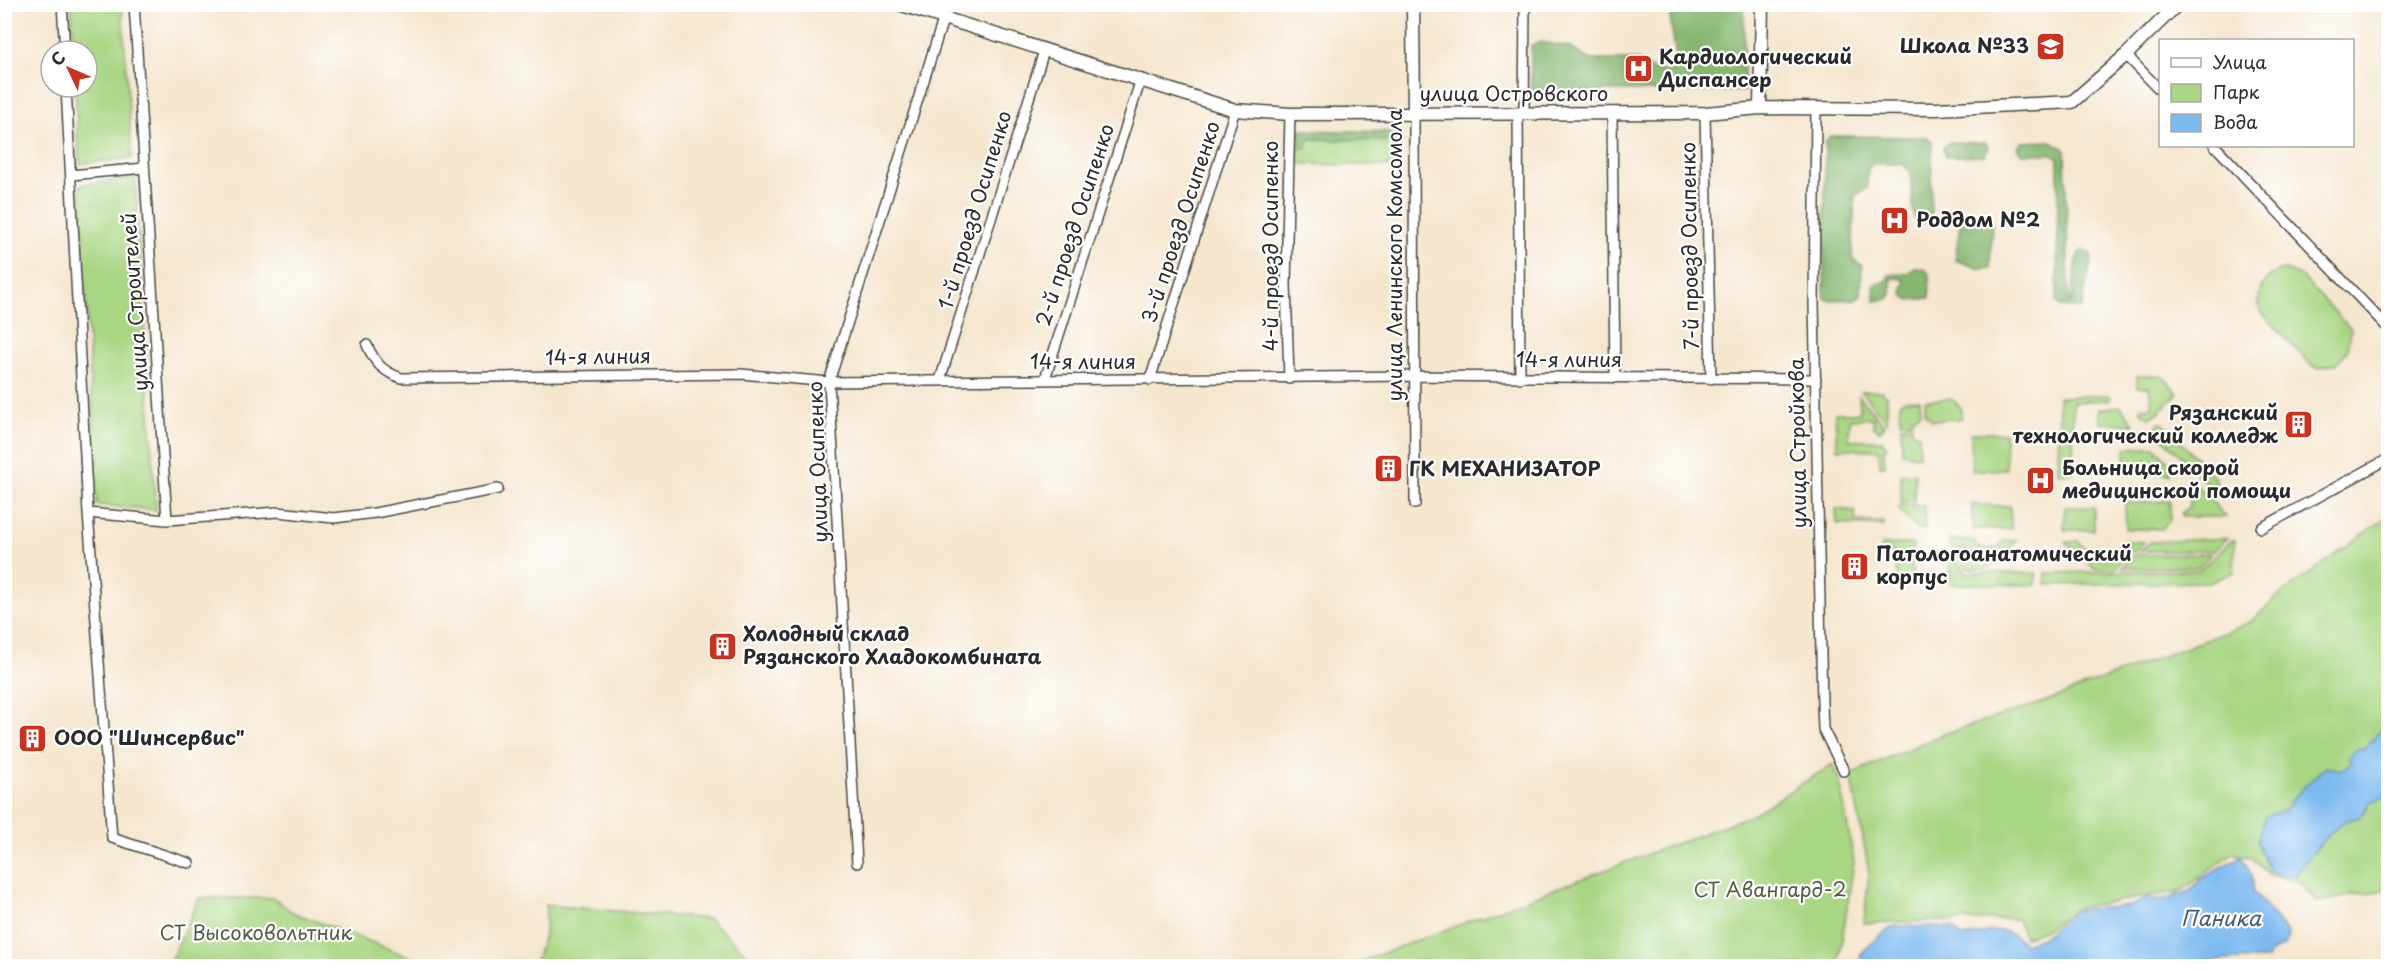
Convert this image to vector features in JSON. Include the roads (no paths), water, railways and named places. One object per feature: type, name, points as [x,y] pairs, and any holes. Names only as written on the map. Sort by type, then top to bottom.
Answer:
[{"type":"street","points":[[62,4],[63,39]]},
{"type":"street","name":"улица Строителей","points":[[134,4],[167,520]]},
{"type":"street","name":"улица Островского","points":[[899,4],[1140,82],[1235,110],[1290,114],[1705,113],[1760,108],[1937,108],[2072,102],[2126,55],[2178,4]]},
{"type":"street","name":"улица Осипенко","points":[[857,863],[829,382],[948,4]]},
{"type":"street","name":"улица Ленинского Комсомола","points":[[1413,4],[1415,504]]},
{"type":"street","points":[[1521,378],[1521,113],[1525,4]]},
{"type":"street","points":[[1760,108],[1762,4]]},
{"type":"street","name":"1-й проезд Осипенко","points":[[940,380],[1044,51]]},
{"type":"street","points":[[2126,55],[2159,89]]},
{"type":"street","name":"2-й проезд Осипенко","points":[[1045,380],[1140,82]]},
{"type":"street","points":[[67,99],[88,513],[112,838],[189,863]]},
{"type":"street","name":"улица Стройкова","points":[[1816,109],[1814,303],[1823,729],[1844,771]]},
{"type":"street","name":"3-й проезд Осипенко","points":[[1150,380],[1235,110]]},
{"type":"street","points":[[1612,113],[1615,378]]},
{"type":"street","name":"7-й проезд Осипенко","points":[[1705,113],[1711,378]]},
{"type":"street","name":"4-й проезд Осипенко","points":[[1289,379],[1286,284],[1290,114]]},
{"type":"street","points":[[2216,147],[2388,328]]},
{"type":"street","points":[[71,174],[144,168]]},
{"type":"street","name":"14-я линия","points":[[367,345],[374,361],[384,372],[401,378],[741,374],[829,382],[1415,376],[1816,379]]},
{"type":"street","points":[[2262,528],[2388,459]]},
{"type":"street","points":[[88,513],[167,520],[278,512],[334,518],[385,511],[498,489]]},
{"type":"water","points":[[2383,728],[2388,729],[2388,796],[2370,802],[2364,814],[2339,825],[2296,875],[2281,876],[2269,870],[2257,842],[2265,816],[2285,810],[2292,799],[2325,767],[2342,770],[2350,763],[2349,756],[2358,748],[2363,750]]},
{"type":"water","name":"Паника","points":[[2241,856],[2252,876],[2254,892],[2288,934],[2286,945],[2271,952],[2267,959],[2205,961],[2202,966],[1858,966],[1861,954],[1882,933],[1895,926],[1952,927],[1961,937],[2001,931],[2016,937],[2024,944],[2042,938],[2077,910],[2131,906],[2148,898],[2161,901],[2190,891],[2201,879]]},
{"type":"waterway","name":"Паника","points":[[4,961],[16,966]]},
{"type":"place","name":"Школа №33","points":[[2050,46]]},
{"type":"place","name":"Кардиологический Диспансер","points":[[1638,68]]},
{"type":"place","name":"Роддом №2","points":[[1895,220]]},
{"type":"place","name":"Рязанский технологический колледж","points":[[2299,425]]},
{"type":"place","name":"ГК МЕХАНИЗАТОР","points":[[1388,469]]},
{"type":"place","name":"Больница скорой медицинской помощи","points":[[2041,480]]},
{"type":"place","name":"Патологоанатомический корпус","points":[[1855,566]]},
{"type":"place","name":"Холодный склад Рязанского Хладокомбината","points":[[722,646]]},
{"type":"place","name":"ООО \"Шинсервис\"","points":[[33,738]]},
{"type":"park label","name":"СТ Авангард-2","points":[[1770,890]]},
{"type":"park label","name":"СТ Высоковольтник","points":[[256,933]]}]
